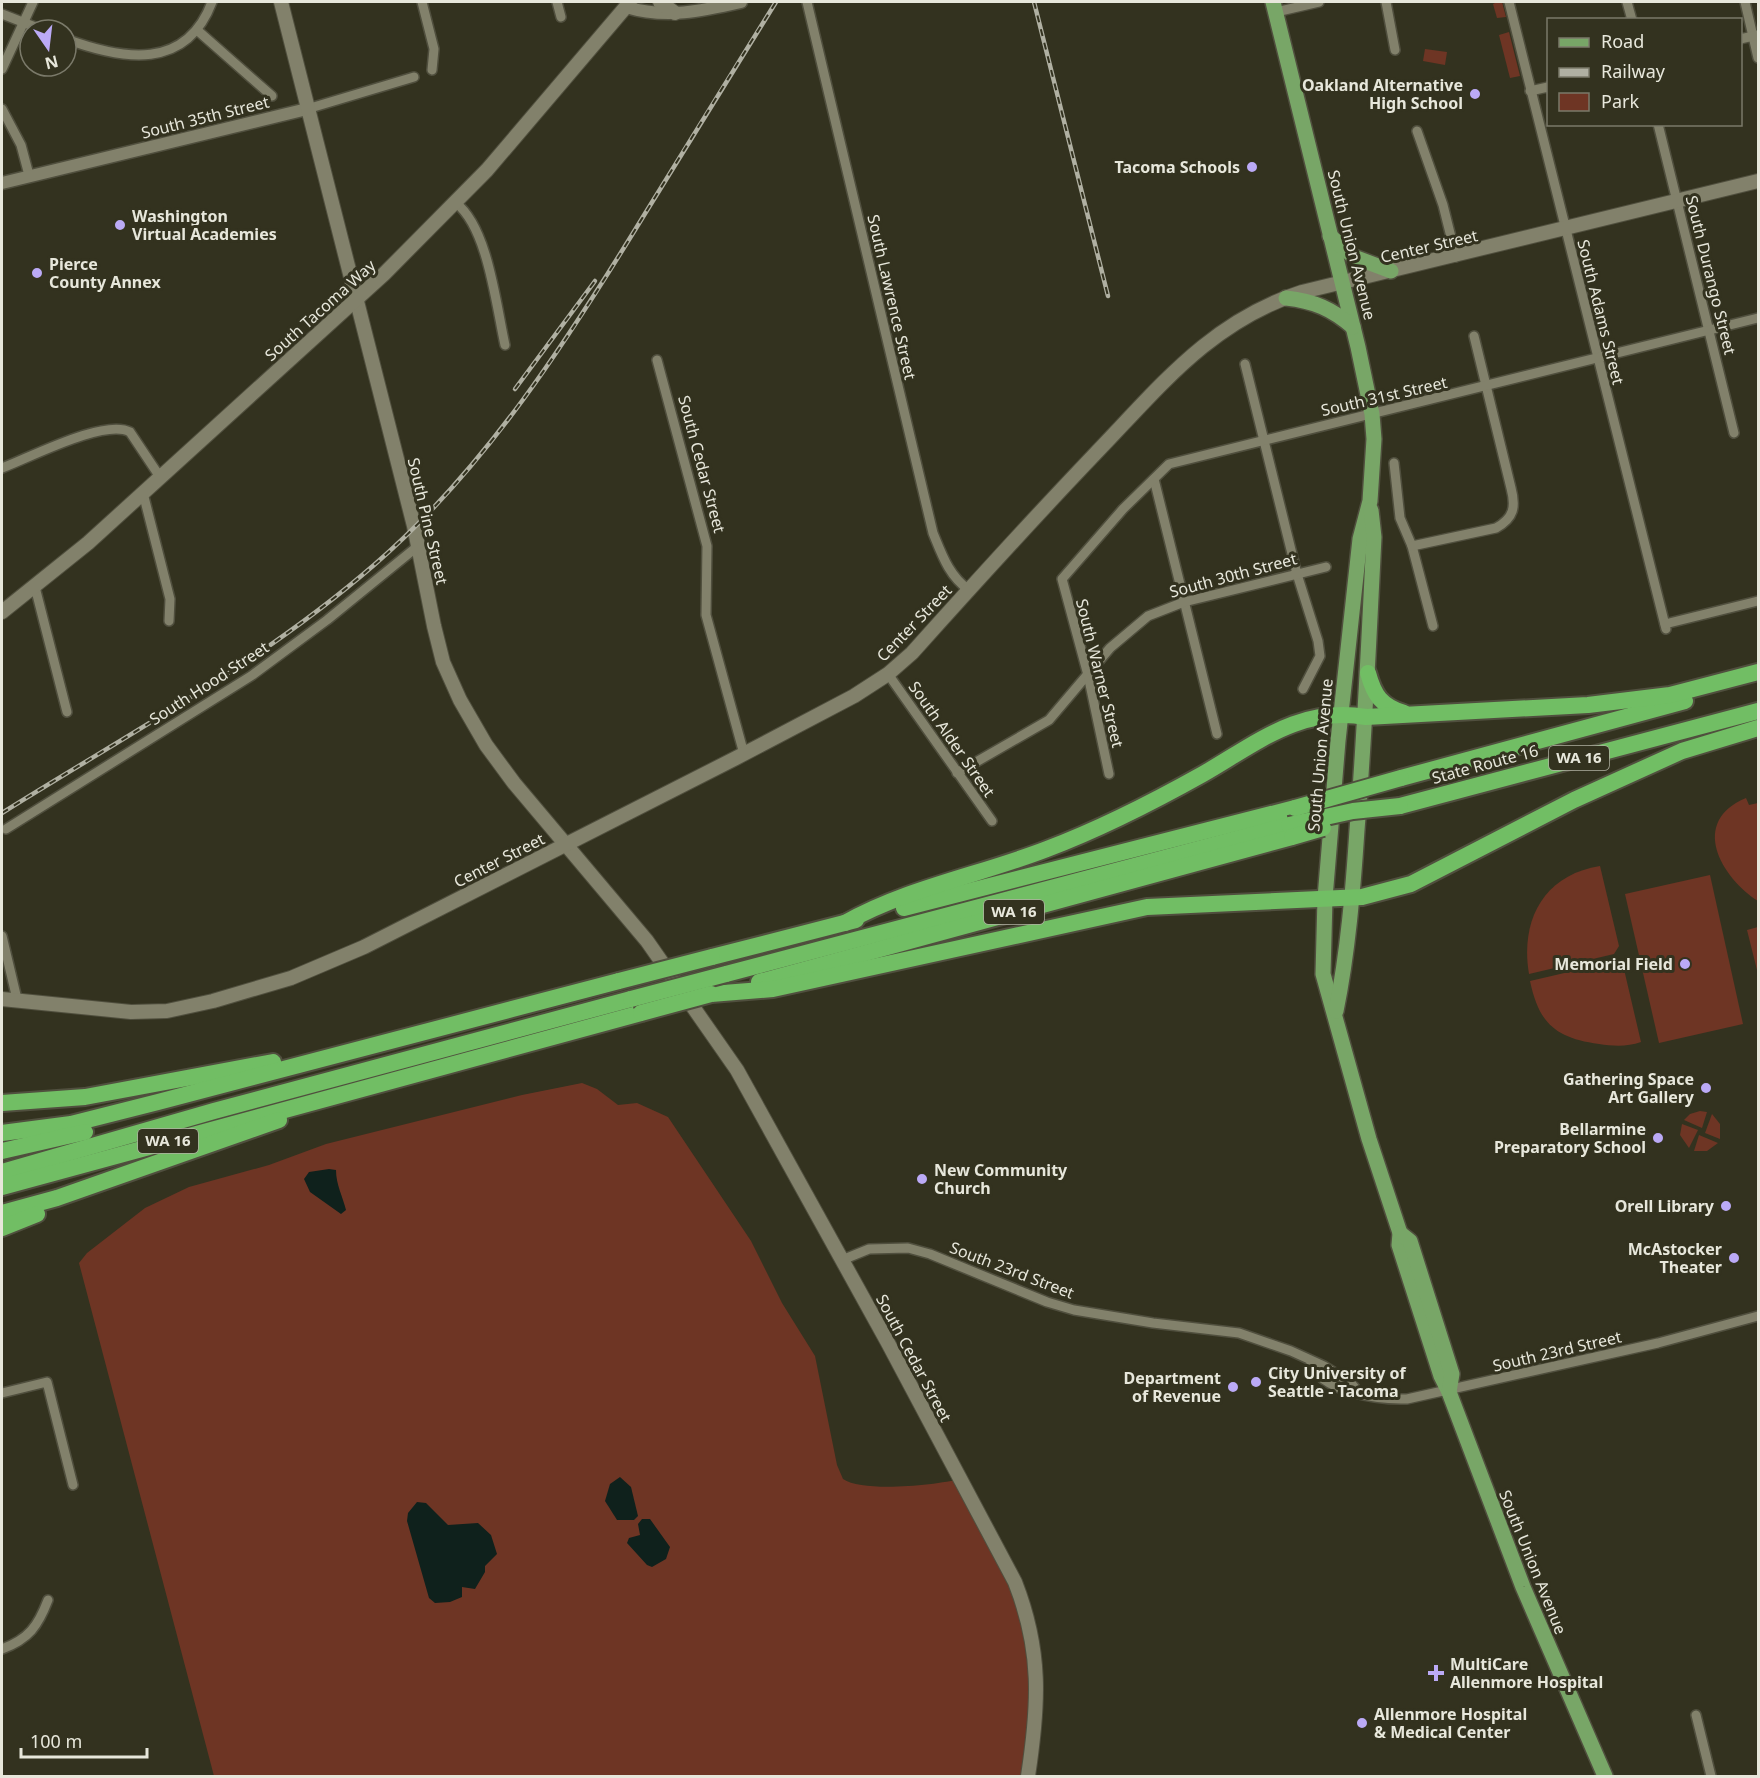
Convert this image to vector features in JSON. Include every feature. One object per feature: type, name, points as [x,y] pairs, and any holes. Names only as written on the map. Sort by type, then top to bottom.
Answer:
[{"type":"highway","points":[[845,923],[874,907],[1047,849],[1161,796],[1272,734],[1305,720],[1341,713],[1366,717],[1588,705],[1659,696],[1758,672]]},
{"type":"highway","points":[[1368,673],[1379,700],[1388,708],[1410,715]]},
{"type":"highway","name":"State Route 16","points":[[845,923],[1295,808],[1758,682]]},
{"type":"highway","name":"State Route 16","points":[[735,985],[1290,831],[1400,806],[1758,711]]},
{"type":"highway","points":[[2,1172],[158,1127],[632,999],[735,985],[773,989],[1147,907],[1351,897],[1381,893],[1411,884],[1574,800],[1682,751],[1758,728]]},
{"type":"highway","name":"WA 16","points":[[2,1133],[71,1124],[845,923]]},
{"type":"highway","name":"WA 16","points":[[2,1187],[711,994],[735,985]]},
{"type":"highway","points":[[2,1103],[48,1101],[117,1092],[270,1062],[315,1060]]},
{"type":"highway","points":[[2,1228],[188,1153],[336,1097]]},
{"type":"highway","points":[[2,1151],[99,1128],[158,1102]]},
{"type":"highway","points":[[2,1163],[158,1127]]},
{"type":"highway","points":[[2,1213],[57,1198],[188,1153]]},
{"type":"main road","name":"South Pine Street","points":[[281,2],[417,546],[443,662],[460,700],[507,774],[564,846],[647,941],[676,982]]},
{"type":"main road","points":[[660,2],[675,13]]},
{"type":"main road","name":"South Tacoma Way","points":[[2,612],[35,587],[143,493],[355,300],[456,203],[522,130],[628,4]]},
{"type":"main road","name":"South Union Avenue","points":[[1274,7],[1353,327],[1372,414],[1374,439],[1370,501],[1374,537],[1366,717],[1343,977],[1335,1012]]},
{"type":"main road","name":"Center Street","points":[[2,999],[131,1012],[167,1011],[213,1001],[291,978],[328,963],[744,754],[854,696],[888,674],[912,653],[1044,507],[1196,350],[1235,322],[1286,298],[1758,181]]},
{"type":"main road","points":[[1330,236],[1354,257],[1391,271]]},
{"type":"main road","points":[[1286,298],[1308,300],[1326,307],[1353,327]]},
{"type":"main road","name":"South Union Avenue","points":[[1370,501],[1360,539],[1341,713],[1324,898],[1323,974],[1369,1139],[1400,1233],[1402,1254],[1441,1376],[1523,1587],[1605,1776]]},
{"type":"main road","name":"South Cedar Street","points":[[676,982],[748,1089],[1000,1553],[1024,1605],[1035,1647],[1038,1694],[1028,1776]]},
{"type":"street","points":[[25,18],[33,2]]},
{"type":"street","points":[[78,43],[102,51],[133,56],[176,47],[196,30],[212,2]]},
{"type":"street","points":[[422,2],[434,49],[432,70]]},
{"type":"street","points":[[557,2],[561,17]]},
{"type":"street","points":[[628,4],[646,13],[696,13],[741,2]]},
{"type":"street","name":"South Lawrence Street","points":[[807,2],[933,532],[944,561],[957,582],[969,590]]},
{"type":"street","points":[[1274,7],[1319,2]]},
{"type":"street","points":[[1386,2],[1395,50]]},
{"type":"street","name":"South Adams Street","points":[[1509,2],[1666,627],[1758,601]]},
{"type":"street","points":[[1627,2],[1631,18]]},
{"type":"street","points":[[1745,2],[1756,36],[1758,58]]},
{"type":"street","points":[[2,14],[18,19]]},
{"type":"street","points":[[196,30],[272,96]]},
{"type":"street","points":[[2,69],[18,32]]},
{"type":"street","name":"South 35th Street","points":[[2,183],[307,109],[414,77]]},
{"type":"street","points":[[1530,91],[1547,87]]},
{"type":"street","points":[[2,109],[21,146],[29,176]]},
{"type":"street","name":"South Durango Street","points":[[1658,126],[1734,433]]},
{"type":"street","points":[[1418,131],[1443,205],[1456,257]]},
{"type":"street","points":[[456,203],[468,214],[481,240],[505,345]]},
{"type":"street","name":"South 31st Street","points":[[1062,579],[1123,509],[1169,464],[1758,318]]},
{"type":"street","points":[[1412,546],[1496,528],[1507,521],[1513,513],[1514,498],[1474,336]]},
{"type":"street","name":"South Cedar Street","points":[[657,360],[706,546],[706,615],[744,754]]},
{"type":"street","points":[[1245,364],[1297,574],[1318,641],[1320,656],[1313,675],[1303,688]]},
{"type":"street","points":[[2,468],[90,434],[116,428],[130,432],[160,477]]},
{"type":"street","points":[[1394,463],[1400,518],[1412,546],[1433,626]]},
{"type":"street","points":[[1154,479],[1217,734]]},
{"type":"street","points":[[143,493],[170,599],[169,621]]},
{"type":"street","name":"South Hood Street","points":[[6,829],[251,676],[327,620],[417,546]]},
{"type":"street","name":"South 30th Street","points":[[957,773],[992,751],[1040,727],[1064,706],[1088,675],[1131,628],[1148,616],[1184,602],[1326,567]]},
{"type":"street","name":"South Warner Street","points":[[1062,579],[1088,675],[1108,774]]},
{"type":"street","points":[[35,587],[67,712]]},
{"type":"street","name":"South Alder Street","points":[[888,674],[992,821]]},
{"type":"street","points":[[2,936],[17,999]]},
{"type":"street","name":"South 23rd Street","points":[[842,1260],[869,1249],[908,1248],[1074,1310],[1153,1323],[1239,1333],[1291,1351],[1311,1363],[1332,1371],[1351,1383],[1360,1394],[1382,1399],[1407,1399],[1449,1392],[1658,1343],[1758,1316]]},
{"type":"street","points":[[2,1394],[47,1382],[73,1485]]},
{"type":"street","points":[[2,1649],[18,1643],[34,1631],[48,1600]]},
{"type":"street","points":[[1696,1715],[1711,1776]]},
{"type":"green space","points":[[1502,2],[1506,17],[1497,18],[1493,4]]},
{"type":"green space","points":[[1509,32],[1520,76],[1510,78],[1499,35]]},
{"type":"green space","points":[[1425,49],[1447,52],[1445,65],[1423,61]]},
{"type":"green space","points":[[1746,798],[1749,805],[1758,803],[1758,901],[1732,878],[1717,849],[1715,835],[1719,821],[1729,808]]},
{"type":"green space","points":[[1600,866],[1619,946],[1614,954],[1529,974],[1528,936],[1532,919],[1540,904],[1550,890],[1564,879],[1580,871]]},
{"type":"green space","name":"Memorial Field","points":[[1710,875],[1743,1024],[1659,1043],[1625,894]]},
{"type":"green space","points":[[1758,927],[1758,974],[1747,930]]},
{"type":"green space","points":[[1616,961],[1623,965],[1641,1042],[1620,1046],[1571,1038],[1561,1033],[1544,1018],[1530,981]]},
{"type":"green space","points":[[582,1083],[597,1089],[618,1105],[637,1103],[668,1117],[751,1241],[782,1303],[815,1356],[837,1465],[843,1479],[867,1486],[883,1487],[935,1484],[961,1479],[1015,1582],[1035,1646],[1028,1776],[214,1776],[79,1263],[87,1253],[145,1208],[189,1187],[269,1165],[326,1144],[522,1095]]},
{"type":"green space","points":[[1700,1111],[1707,1112],[1702,1128],[1684,1120],[1690,1114]]},
{"type":"green space","points":[[1712,1114],[1720,1124],[1720,1139],[1705,1133]]},
{"type":"green space","points":[[1682,1124],[1698,1130],[1689,1148],[1680,1135]]},
{"type":"green space","points":[[1699,1135],[1718,1143],[1707,1151],[1694,1151]]},
{"type":"water","points":[[336,1170],[338,1186],[346,1210],[341,1214],[310,1192],[304,1179],[309,1172]]},
{"type":"water","points":[[620,1477],[631,1487],[638,1516],[634,1520],[617,1520],[605,1501],[610,1484]]},
{"type":"water","points":[[417,1502],[426,1503],[448,1525],[478,1523],[491,1535],[497,1554],[485,1566],[485,1572],[475,1589],[462,1587],[462,1597],[450,1602],[435,1603],[429,1598],[407,1521],[408,1513]]},
{"type":"water","points":[[642,1519],[650,1519],[670,1547],[666,1559],[652,1567],[647,1565],[627,1543],[629,1538],[640,1535],[638,1524]]},
{"type":"railway","points":[[2,813],[240,666],[331,601],[415,527],[489,443],[556,353],[587,307],[776,2]]},
{"type":"railway","points":[[1034,2],[1108,296]]},
{"type":"railway","points":[[515,389],[595,281]]},
{"type":"place","name":"Oakland Alternative High School","points":[[1475,94]]},
{"type":"place","name":"Tacoma Schools","points":[[1252,167]]},
{"type":"place","name":"Washington Virtual Academies","points":[[120,225]]},
{"type":"place","name":"Pierce County Annex","points":[[37,273]]},
{"type":"place","name":"Memorial Field","points":[[1685,964]]},
{"type":"place","name":"Gathering Space Art Gallery","points":[[1706,1088]]},
{"type":"place","name":"Bellarmine Preparatory School","points":[[1658,1138]]},
{"type":"place","name":"New Community Church","points":[[922,1179]]},
{"type":"place","name":"Orell Library","points":[[1726,1206]]},
{"type":"place","name":"McAstocker Theater","points":[[1734,1258]]},
{"type":"place","name":"City University of Seattle - Tacoma","points":[[1256,1382]]},
{"type":"place","name":"Department of Revenue","points":[[1233,1387]]},
{"type":"place","name":"MultiCare Allenmore Hospital","points":[[1436,1673]]},
{"type":"place","name":"Allenmore Hospital & Medical Center","points":[[1362,1723]]}]
